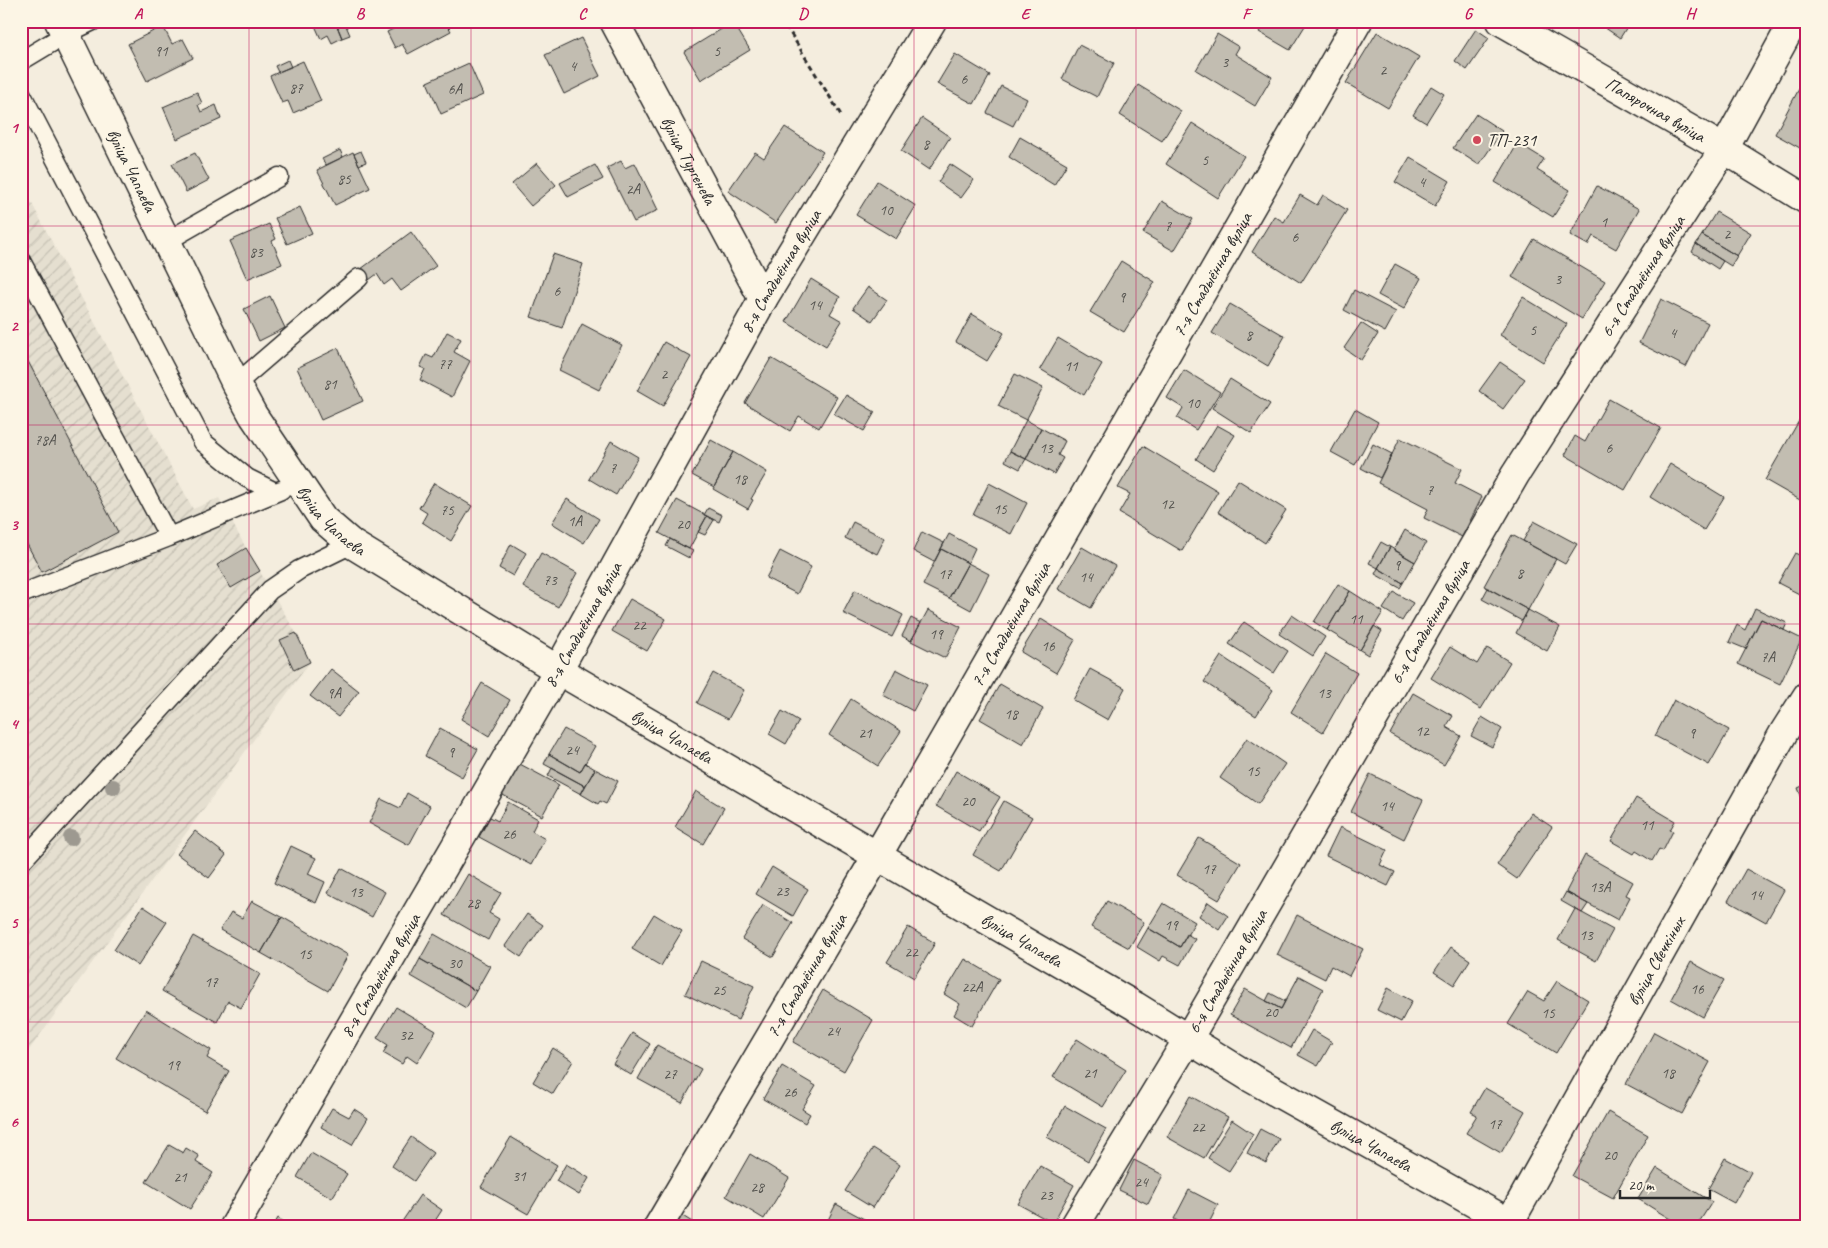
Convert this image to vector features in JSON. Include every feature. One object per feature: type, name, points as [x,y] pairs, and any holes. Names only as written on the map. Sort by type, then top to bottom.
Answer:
[{"type":"street","name":"вуліца Тургенева","points":[[614,21],[763,299]]},
{"type":"street","name":"8-я Стадыённая вуліца","points":[[234,1227],[558,670],[763,299],[932,21]]},
{"type":"street","name":"7-я Стадыённая вуліца","points":[[658,1227],[877,856],[1358,21]]},
{"type":"street","name":"Папярочная вуліца","points":[[1502,21],[1807,200]]},
{"type":"street","name":"6-я Стадыённая вуліца","points":[[1074,1227],[1188,1039],[1515,476],[1724,150],[1794,21]]},
{"type":"street","name":"вуліца Чапаева","points":[[62,28],[236,384],[253,415],[286,487],[352,544],[558,670],[1188,1039],[1251,1078],[1511,1225]]},
{"type":"street","name":"вуліца Свечкіных","points":[[1511,1225],[1780,740],[1807,696]]},
{"type":"lane","points":[[21,61],[62,28],[93,21]]},
{"type":"lane","points":[[21,93],[203,442],[247,478],[286,487]]},
{"type":"lane","points":[[167,241],[279,177]]},
{"type":"lane","points":[[21,261],[169,537]]},
{"type":"lane","points":[[236,384],[360,278]]},
{"type":"lane","points":[[21,594],[169,537],[286,487]]},
{"type":"lane","points":[[21,861],[270,590],[299,570],[352,544]]},
{"type":"path","points":[[786,26],[844,120],[862,136]]},
{"type":"shaded area","points":[[21,183],[193,509],[219,498],[296,633],[310,662],[21,1061]]},
{"type":"building","points":[[313,21],[335,21],[342,38],[332,43],[328,35],[321,39]]},
{"type":"building","points":[[335,21],[344,21],[350,35],[342,38]]},
{"type":"building","points":[[392,21],[445,21],[451,31],[408,54],[402,44],[395,48],[387,32],[395,28]]},
{"type":"building","points":[[1265,21],[1308,21],[1290,50],[1259,32]]},
{"type":"building","points":[[1595,21],[1630,21],[1630,22],[1620,38]]},
{"type":"building","points":[[733,22],[750,50],[701,80],[684,52]]},
{"type":"building","points":[[163,26],[172,44],[183,39],[193,58],[147,81],[128,44]]},
{"type":"building","points":[[1476,29],[1489,38],[1467,70],[1455,61]]},
{"type":"building","points":[[1377,32],[1419,57],[1388,108],[1346,83]]},
{"type":"building","points":[[1217,34],[1239,47],[1235,54],[1272,77],[1255,106],[1196,70]]},
{"type":"building","points":[[581,38],[600,76],[564,94],[545,55]]},
{"type":"building","points":[[1079,45],[1114,63],[1097,97],[1062,79]]},
{"type":"building","points":[[955,54],[990,75],[974,104],[937,84]]},
{"type":"building","points":[[288,60],[291,67],[278,72],[275,66]]},
{"type":"building","points":[[303,61],[321,101],[293,113],[288,101],[282,103],[270,76]]},
{"type":"building","points":[[469,63],[483,95],[441,114],[427,82]]},
{"type":"building","points":[[1138,85],[1181,111],[1162,141],[1120,115]]},
{"type":"building","points":[[1001,86],[1027,99],[1013,126],[987,113]]},
{"type":"building","points":[[1431,86],[1444,94],[1426,123],[1413,115]]},
{"type":"building","points":[[1800,87],[1807,91],[1807,152],[1775,134]]},
{"type":"building","points":[[197,92],[202,103],[198,105],[201,112],[216,105],[221,119],[177,139],[163,107]]},
{"type":"building","name":"ТП-231","points":[[1476,114],[1502,131],[1479,165],[1453,148]]},
{"type":"building","points":[[922,118],[950,137],[929,170],[901,151]]},
{"type":"building","points":[[1192,123],[1244,156],[1218,198],[1166,164]]},
{"type":"building","points":[[785,127],[823,152],[776,223],[728,191],[755,152],[764,158]]},
{"type":"building","points":[[1020,137],[1067,164],[1054,185],[1009,157]]},
{"type":"building","points":[[1518,143],[1544,159],[1537,170],[1570,190],[1553,217],[1495,182]]},
{"type":"building","points":[[340,150],[343,157],[326,165],[322,159]]},
{"type":"building","points":[[361,151],[366,162],[359,165],[354,154]]},
{"type":"building","points":[[353,152],[370,188],[335,205],[317,170]]},
{"type":"building","points":[[195,153],[209,180],[186,192],[172,164]]},
{"type":"building","points":[[1410,157],[1450,181],[1435,206],[1395,182]]},
{"type":"building","points":[[621,161],[625,168],[635,163],[658,210],[634,222],[607,168]]},
{"type":"building","points":[[537,163],[556,185],[531,206],[512,184]]},
{"type":"building","points":[[950,164],[974,180],[961,198],[938,182]]},
{"type":"building","points":[[595,165],[603,179],[568,197],[560,183]]},
{"type":"building","points":[[877,181],[916,206],[896,239],[856,215]]},
{"type":"building","points":[[1597,186],[1639,209],[1616,249],[1593,236],[1588,245],[1570,235]]},
{"type":"building","points":[[1300,195],[1317,205],[1323,195],[1347,210],[1301,283],[1252,252],[1274,216],[1284,222]]},
{"type":"building","points":[[1162,201],[1193,219],[1174,251],[1143,233]]},
{"type":"building","points":[[300,207],[312,233],[287,244],[275,218]]},
{"type":"building","points":[[1716,212],[1751,233],[1737,256],[1702,235]]},
{"type":"building","points":[[269,224],[276,239],[272,241],[282,264],[247,279],[230,241]]},
{"type":"building","points":[[411,232],[436,266],[401,291],[392,279],[384,285],[377,274],[369,280],[361,269]]},
{"type":"building","points":[[1702,235],[1737,256],[1731,266],[1696,244]]},
{"type":"building","points":[[1534,239],[1605,281],[1582,319],[1512,277]]},
{"type":"building","points":[[1696,244],[1723,261],[1718,269],[1692,252]]},
{"type":"building","points":[[553,254],[583,264],[562,328],[531,317]]},
{"type":"building","points":[[1121,261],[1155,282],[1124,332],[1090,312]]},
{"type":"building","points":[[1395,264],[1421,278],[1404,309],[1378,295]]},
{"type":"building","points":[[811,279],[840,297],[830,314],[842,321],[826,346],[786,322]]},
{"type":"building","points":[[868,287],[887,300],[872,321],[853,308]]},
{"type":"building","points":[[1354,290],[1396,312],[1385,332],[1344,310]]},
{"type":"building","points":[[270,296],[285,328],[259,341],[244,309]]},
{"type":"building","points":[[1523,297],[1567,324],[1543,362],[1500,335]]},
{"type":"building","points":[[1661,299],[1708,323],[1686,367],[1639,343]]},
{"type":"building","points":[[1230,304],[1285,336],[1268,366],[1212,333]]},
{"type":"building","points":[[972,314],[1004,333],[987,361],[956,342]]},
{"type":"building","points":[[1361,323],[1378,334],[1361,360],[1344,348]]},
{"type":"building","points":[[582,324],[622,345],[599,390],[559,370]]},
{"type":"building","points":[[447,332],[461,339],[454,352],[470,361],[452,397],[420,380],[425,369],[420,367],[426,355],[433,358]]},
{"type":"building","points":[[1058,338],[1102,364],[1084,395],[1040,369]]},
{"type":"building","points":[[664,342],[691,357],[663,406],[637,391]]},
{"type":"building","points":[[21,348],[118,532],[42,572],[21,533]]},
{"type":"building","points":[[338,348],[363,401],[321,420],[297,368]]},
{"type":"building","points":[[771,358],[837,397],[819,428],[799,416],[790,431],[745,403]]},
{"type":"building","points":[[1500,362],[1525,379],[1503,409],[1479,391]]},
{"type":"building","points":[[1184,370],[1220,392],[1196,430],[1177,418],[1183,408],[1167,398]]},
{"type":"building","points":[[1015,374],[1043,388],[1026,420],[998,406]]},
{"type":"building","points":[[1230,379],[1270,404],[1251,433],[1212,408]]},
{"type":"building","points":[[846,395],[875,412],[864,431],[834,414]]},
{"type":"building","points":[[1609,399],[1661,428],[1625,490],[1565,455],[1575,436],[1585,442]]},
{"type":"building","points":[[1355,409],[1378,422],[1355,465],[1331,452]]},
{"type":"building","points":[[1800,419],[1807,423],[1807,504],[1765,480]]},
{"type":"building","points":[[1026,420],[1041,428],[1026,459],[1010,451]]},
{"type":"building","points":[[1217,425],[1235,435],[1213,470],[1196,459]]},
{"type":"building","points":[[1041,428],[1065,441],[1058,455],[1063,458],[1054,474],[1026,459]]},
{"type":"building","points":[[1400,438],[1462,469],[1455,483],[1482,497],[1462,537],[1424,518],[1428,509],[1378,483]]},
{"type":"building","points":[[711,440],[733,452],[714,487],[692,475]]},
{"type":"building","points":[[611,441],[638,457],[616,495],[589,479]]},
{"type":"building","points":[[1373,444],[1392,454],[1380,478],[1361,468]]},
{"type":"building","points":[[1143,446],[1218,491],[1182,551],[1119,513],[1130,494],[1118,488]]},
{"type":"building","points":[[1010,451],[1026,459],[1020,469],[1005,461]]},
{"type":"building","points":[[733,452],[767,472],[751,499],[753,500],[748,509],[713,489]]},
{"type":"building","points":[[1670,464],[1724,497],[1704,530],[1650,497]]},
{"type":"building","points":[[1238,480],[1286,510],[1265,543],[1218,512]]},
{"type":"building","points":[[434,483],[472,506],[451,541],[422,522],[427,513],[419,508]]},
{"type":"building","points":[[989,483],[1027,503],[1011,534],[973,515]]},
{"type":"building","points":[[567,499],[599,519],[584,543],[552,523]]},
{"type":"building","points":[[677,500],[707,516],[689,549],[659,533]]},
{"type":"building","points":[[708,508],[722,515],[719,522],[704,515]]},
{"type":"building","points":[[707,516],[714,520],[705,535],[698,532]]},
{"type":"building","points":[[1534,521],[1577,544],[1565,564],[1523,541]]},
{"type":"building","points":[[853,522],[885,538],[877,554],[845,538]]},
{"type":"building","points":[[1405,530],[1426,543],[1415,562],[1394,550]]},
{"type":"building","points":[[922,532],[944,543],[934,562],[913,551]]},
{"type":"building","points":[[949,534],[975,548],[968,563],[941,549]]},
{"type":"building","points":[[1512,535],[1556,559],[1528,610],[1484,586]]},
{"type":"building","points":[[670,539],[693,551],[689,558],[666,546]]},
{"type":"building","points":[[1381,542],[1390,547],[1378,568],[1369,563]]},
{"type":"building","points":[[511,544],[526,553],[513,576],[499,568]]},
{"type":"building","points":[[1082,547],[1115,566],[1091,608],[1058,589]]},
{"type":"building","points":[[1390,547],[1415,562],[1403,583],[1378,568]]},
{"type":"building","points":[[246,548],[260,571],[231,588],[217,565]]},
{"type":"building","points":[[941,549],[968,563],[949,598],[923,585]]},
{"type":"building","points":[[780,551],[811,567],[797,594],[766,578]]},
{"type":"building","points":[[541,553],[577,573],[558,607],[523,587]]},
{"type":"building","points":[[1795,553],[1807,559],[1807,598],[1778,583]]},
{"type":"building","points":[[968,563],[989,574],[971,610],[949,598]]},
{"type":"building","points":[[1378,568],[1403,583],[1400,588],[1375,574]]},
{"type":"building","points":[[1338,584],[1350,591],[1327,630],[1314,622]]},
{"type":"building","points":[[1488,588],[1528,610],[1522,621],[1482,599]]},
{"type":"building","points":[[855,590],[903,615],[892,637],[843,613]]},
{"type":"building","points":[[1350,591],[1383,612],[1360,650],[1327,630]]},
{"type":"building","points":[[1394,592],[1413,603],[1402,621],[1383,609]]},
{"type":"building","points":[[630,599],[666,619],[647,651],[612,631]]},
{"type":"building","points":[[1755,608],[1787,623],[1784,630],[1761,619],[1746,649],[1729,642],[1737,625],[1745,630]]},
{"type":"building","points":[[928,610],[961,627],[945,658],[911,641]]},
{"type":"building","points":[[1528,610],[1560,627],[1547,651],[1516,633]]},
{"type":"building","points":[[1292,615],[1325,637],[1313,656],[1279,634]]},
{"type":"building","points":[[911,618],[921,623],[911,641],[902,636]]},
{"type":"building","points":[[1041,619],[1075,640],[1056,673],[1021,652]]},
{"type":"building","points":[[1761,619],[1802,639],[1780,684],[1738,664]]},
{"type":"building","points":[[1244,622],[1288,651],[1274,673],[1229,644]]},
{"type":"building","points":[[1374,626],[1382,631],[1368,655],[1360,650]]},
{"type":"building","points":[[296,633],[310,662],[294,670],[280,640]]},
{"type":"building","points":[[1450,647],[1477,664],[1487,648],[1510,662],[1481,709],[1431,678]]},
{"type":"building","points":[[1326,654],[1357,673],[1323,732],[1291,712]]},
{"type":"building","points":[[1221,656],[1273,690],[1256,716],[1204,682]]},
{"type":"building","points":[[331,669],[359,691],[338,717],[310,696]]},
{"type":"building","points":[[896,669],[927,685],[913,711],[883,695]]},
{"type":"building","points":[[1090,669],[1125,688],[1108,720],[1073,700]]},
{"type":"building","points":[[713,673],[744,690],[728,719],[697,703]]},
{"type":"building","points":[[482,683],[510,700],[489,736],[461,719]]},
{"type":"building","points":[[1000,684],[1043,709],[1023,744],[980,719]]},
{"type":"building","points":[[1413,693],[1453,716],[1446,727],[1461,736],[1444,765],[1390,734]]},
{"type":"building","points":[[851,699],[901,731],[878,766],[829,735]]},
{"type":"building","points":[[1674,700],[1729,730],[1709,765],[1655,736]]},
{"type":"building","points":[[782,711],[799,721],[786,744],[769,734]]},
{"type":"building","points":[[1482,717],[1502,729],[1492,747],[1471,736]]},
{"type":"building","points":[[440,728],[478,749],[462,777],[425,756]]},
{"type":"building","points":[[564,729],[595,746],[580,772],[549,754]]},
{"type":"building","points":[[1247,738],[1285,764],[1258,804],[1220,778]]},
{"type":"building","points":[[549,754],[580,772],[585,763],[595,769],[585,786],[544,764]]},
{"type":"building","points":[[518,763],[559,785],[542,816],[501,794]]},
{"type":"building","points":[[552,768],[585,786],[581,794],[548,776]]},
{"type":"building","points":[[595,769],[618,781],[606,804],[600,801],[598,804],[581,794]]},
{"type":"building","points":[[956,771],[1000,797],[979,831],[936,806]]},
{"type":"building","points":[[1370,774],[1423,800],[1404,839],[1351,812]]},
{"type":"building","points":[[1807,784],[1807,811],[1798,788]]},
{"type":"building","points":[[696,791],[724,808],[703,844],[675,827]]},
{"type":"building","points":[[407,793],[430,806],[409,845],[369,823],[381,799],[400,808]]},
{"type":"building","points":[[1636,798],[1675,821],[1670,830],[1673,831],[1663,851],[1659,849],[1652,861],[1636,851],[1634,854],[1611,841]]},
{"type":"building","points":[[1004,801],[1032,817],[1001,871],[973,855]]},
{"type":"building","points":[[508,802],[538,819],[532,831],[545,839],[531,865],[479,837],[490,817],[498,821]]},
{"type":"building","points":[[1531,813],[1552,827],[1517,879],[1497,865]]},
{"type":"building","points":[[1340,827],[1387,850],[1380,865],[1395,872],[1388,886],[1326,856]]},
{"type":"building","points":[[195,831],[226,855],[209,878],[177,854]]},
{"type":"building","points":[[1199,838],[1241,863],[1219,900],[1177,875]]},
{"type":"building","points":[[291,846],[316,858],[308,874],[325,882],[316,903],[274,883]]},
{"type":"building","points":[[1585,855],[1633,882],[1626,895],[1630,897],[1618,920],[1566,892]]},
{"type":"building","points":[[772,867],[808,889],[793,916],[756,894]]},
{"type":"building","points":[[341,868],[385,892],[372,917],[328,893]]},
{"type":"building","points":[[1746,869],[1784,890],[1766,922],[1728,901]]},
{"type":"building","points":[[468,874],[501,893],[489,913],[499,919],[488,940],[444,915]]},
{"type":"building","points":[[1566,892],[1588,904],[1582,913],[1561,901]]},
{"type":"building","points":[[252,901],[282,917],[261,953],[220,930],[231,912],[242,918]]},
{"type":"building","points":[[1107,901],[1144,922],[1129,948],[1091,927]]},
{"type":"building","points":[[1208,902],[1228,916],[1219,930],[1199,916]]},
{"type":"building","points":[[1163,903],[1195,922],[1180,947],[1148,928]]},
{"type":"building","points":[[763,905],[793,923],[773,957],[742,939]]},
{"type":"building","points":[[143,906],[167,922],[138,966],[114,950]]},
{"type":"building","points":[[1575,909],[1613,930],[1596,961],[1558,940]]},
{"type":"building","points":[[527,914],[543,925],[521,957],[505,946]]},
{"type":"building","points":[[654,914],[682,931],[661,966],[632,949]]},
{"type":"building","points":[[1297,915],[1363,949],[1349,976],[1331,966],[1325,979],[1277,955]]},
{"type":"building","points":[[282,917],[348,955],[328,991],[261,953]]},
{"type":"building","points":[[908,927],[935,943],[914,978],[887,962]]},
{"type":"building","points":[[1148,928],[1180,947],[1187,934],[1195,939],[1180,965],[1163,956],[1160,961],[1137,947]]},
{"type":"building","points":[[434,934],[490,966],[476,991],[420,959]]},
{"type":"building","points":[[193,936],[260,974],[241,1008],[228,1001],[217,1022],[162,991]]},
{"type":"building","points":[[1451,947],[1470,960],[1454,985],[1434,972]]},
{"type":"building","points":[[420,959],[476,991],[466,1008],[411,976]]},
{"type":"building","points":[[965,959],[999,979],[972,1026],[954,1015],[960,1004],[944,994]]},
{"type":"building","points":[[701,961],[754,986],[738,1020],[685,994]]},
{"type":"building","points":[[1691,962],[1724,980],[1703,1017],[1671,999]]},
{"type":"building","points":[[1299,976],[1323,989],[1291,1048],[1230,1015],[1245,989],[1281,1009]]},
{"type":"building","points":[[1557,981],[1588,1000],[1556,1053],[1508,1024],[1528,992],[1544,1001]]},
{"type":"building","points":[[1388,988],[1412,1001],[1401,1022],[1377,1010]]},
{"type":"building","points":[[823,990],[873,1020],[844,1071],[793,1042]]},
{"type":"building","points":[[1270,993],[1285,1001],[1281,1009],[1266,1001]]},
{"type":"building","points":[[396,1007],[436,1031],[417,1063],[407,1056],[402,1064],[383,1053],[388,1045],[377,1038]]},
{"type":"building","points":[[146,1010],[211,1050],[207,1058],[229,1071],[205,1111],[116,1058]]},
{"type":"building","points":[[1312,1030],[1332,1042],[1318,1066],[1298,1055]]},
{"type":"building","points":[[1654,1032],[1710,1062],[1682,1114],[1626,1084]]},
{"type":"building","points":[[632,1033],[650,1044],[631,1075],[613,1064]]},
{"type":"building","points":[[1077,1039],[1126,1070],[1103,1107],[1053,1077]]},
{"type":"building","points":[[657,1045],[701,1069],[682,1103],[638,1079]]},
{"type":"building","points":[[553,1048],[573,1061],[553,1094],[533,1082]]},
{"type":"building","points":[[782,1066],[816,1086],[802,1109],[810,1114],[805,1123],[763,1099]]},
{"type":"building","points":[[1485,1088],[1525,1111],[1501,1153],[1466,1133],[1477,1115],[1471,1112]]},
{"type":"building","points":[[1190,1096],[1228,1117],[1204,1158],[1167,1137]]},
{"type":"building","points":[[1065,1106],[1106,1129],[1088,1161],[1047,1137]]},
{"type":"building","points":[[332,1108],[349,1117],[354,1109],[368,1118],[352,1145],[321,1127]]},
{"type":"building","points":[[1608,1112],[1648,1135],[1613,1198],[1572,1176]]},
{"type":"building","points":[[1232,1120],[1253,1134],[1229,1171],[1208,1158]]},
{"type":"building","points":[[1260,1129],[1279,1139],[1266,1163],[1247,1153]]},
{"type":"building","points":[[411,1137],[433,1153],[414,1181],[392,1166]]},
{"type":"building","points":[[511,1137],[557,1165],[528,1214],[481,1187]]},
{"type":"building","points":[[169,1145],[183,1153],[186,1148],[199,1156],[196,1162],[213,1173],[190,1209],[146,1182]]},
{"type":"building","points":[[873,1148],[900,1165],[873,1208],[845,1191]]},
{"type":"building","points":[[311,1153],[347,1174],[332,1198],[297,1177]]},
{"type":"building","points":[[750,1154],[789,1178],[764,1219],[726,1196]]},
{"type":"building","points":[[1725,1158],[1751,1172],[1734,1203],[1708,1189]]},
{"type":"building","points":[[1134,1160],[1163,1175],[1148,1204],[1119,1190]]},
{"type":"building","points":[[566,1164],[589,1178],[579,1195],[556,1181]]},
{"type":"building","points":[[1040,1166],[1074,1185],[1053,1223],[1018,1204]]},
{"type":"building","points":[[1657,1168],[1712,1202],[1696,1227],[1683,1227],[1638,1199]]},
{"type":"building","points":[[1189,1190],[1218,1205],[1207,1227],[1188,1227],[1174,1219]]},
{"type":"building","points":[[420,1195],[442,1210],[431,1227],[406,1227],[401,1223]]},
{"type":"building","points":[[836,1204],[866,1220],[862,1227],[825,1226]]},
{"type":"building","points":[[681,1215],[700,1227],[675,1227]]},
{"type":"building","points":[[278,1218],[292,1227],[273,1227]]},
{"type":"building","points":[[980,1220],[992,1227],[976,1227]]},
{"type":"place","name":"ТП-231","points":[[1477,140]]}]
